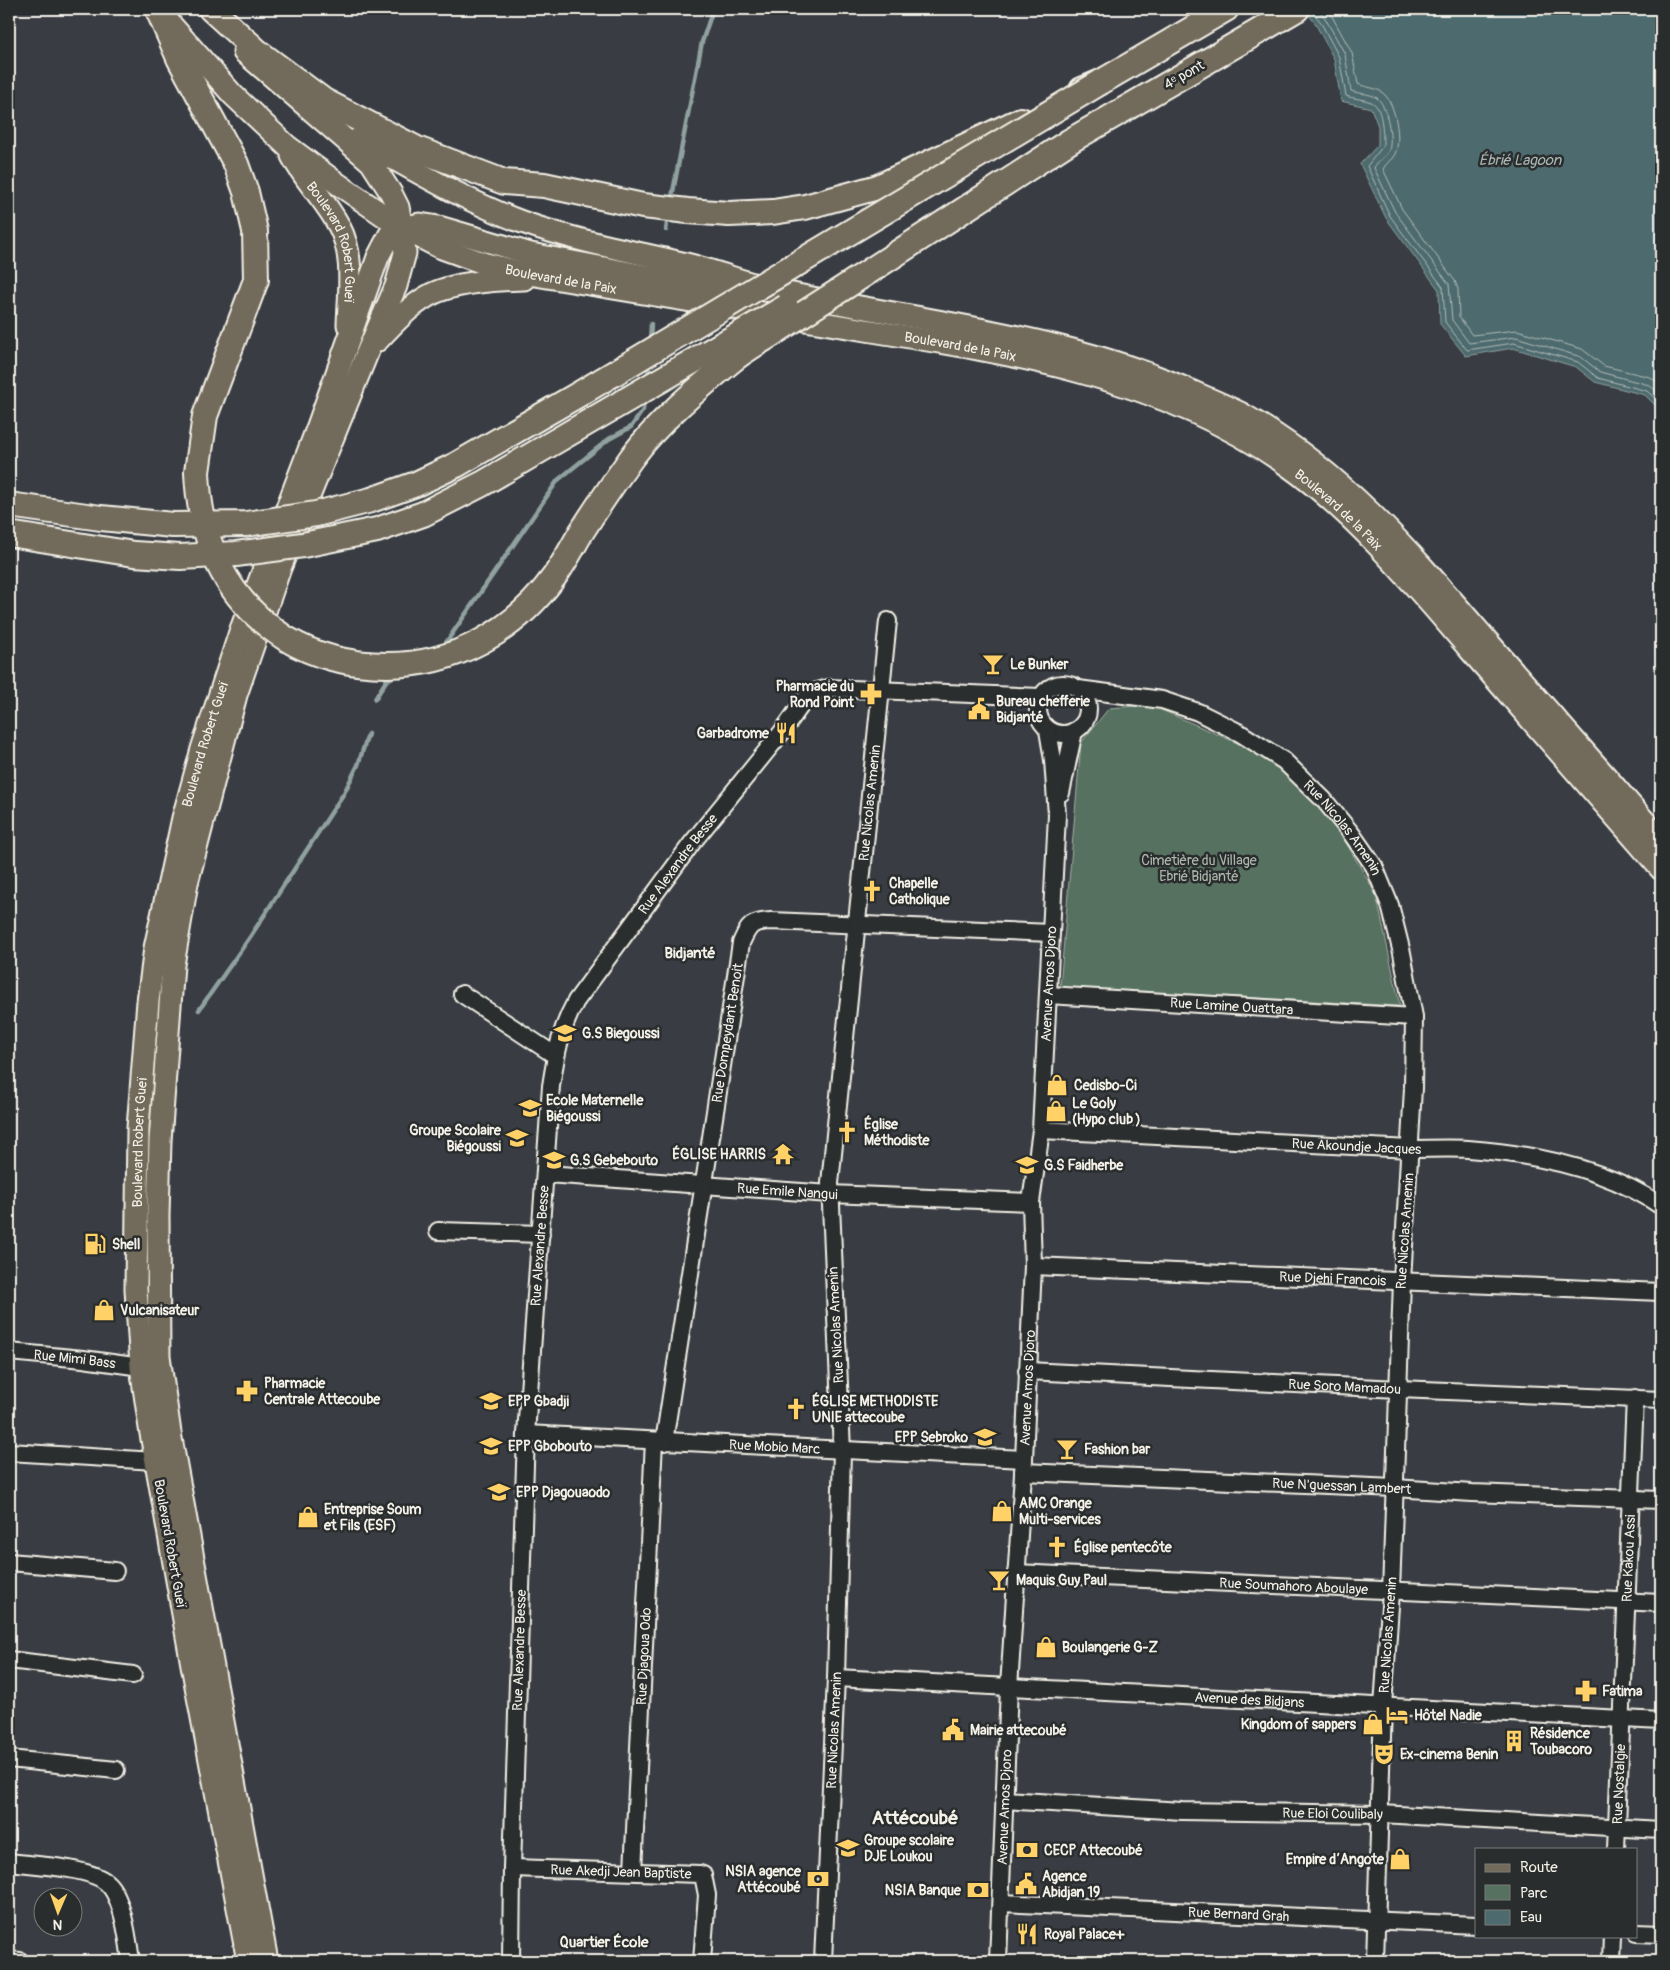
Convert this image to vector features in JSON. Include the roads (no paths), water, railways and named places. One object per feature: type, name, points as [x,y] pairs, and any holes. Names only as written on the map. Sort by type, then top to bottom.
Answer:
[{"type":"highway","points":[[212,9],[258,52],[324,101],[418,149],[504,182],[544,185],[643,206],[688,212],[729,214],[773,212],[805,207],[878,187],[1101,82]]},
{"type":"highway","points":[[9,505],[101,518],[173,525],[246,524],[316,514],[371,500],[416,484],[456,465],[564,403],[1226,9]]},
{"type":"highway","name":"4ᵉ pont","points":[[1070,141],[1298,9]]},
{"type":"highway","points":[[158,10],[178,58],[236,164],[246,192],[255,231],[256,280],[206,416],[197,472],[200,504],[209,541],[226,580],[237,596],[268,626],[307,650],[329,658],[373,665],[407,665],[443,657],[475,646],[493,636],[511,622],[554,577],[583,530],[634,455],[678,404],[737,357],[1070,141]]},
{"type":"highway","points":[[9,534],[134,554],[180,557],[236,554],[303,545],[368,532],[423,514],[482,484],[560,440],[1070,141]]},
{"type":"main road","name":"Boulevard de la Paix","points":[[206,9],[222,31],[250,59],[371,162],[398,207],[402,228]]},
{"type":"main road","name":"Boulevard de la Paix","points":[[158,10],[222,84],[287,146],[402,228],[439,248],[529,274],[996,351],[1093,375],[1170,402],[1236,434],[1286,465],[1315,488],[1341,510],[1412,582],[1661,869]]},
{"type":"main road","name":"Boulevard de la Paix","points":[[297,98],[350,135],[384,154],[470,200],[522,222],[586,241],[691,266],[778,291],[998,333],[1090,353],[1186,388],[1240,413],[1298,450],[1327,472],[1406,549],[1661,840]]},
{"type":"main road","name":"Boulevard Robert Gueï","points":[[287,146],[298,166],[339,227],[347,248],[350,276],[347,345]]},
{"type":"main road","name":"Boulevard de la Paix","points":[[402,228],[420,224],[468,235],[531,254],[682,283],[717,288],[778,291]]},
{"type":"main road","name":"Boulevard Robert Gueï","points":[[248,1961],[155,1461],[141,1367],[136,1289],[138,1128],[148,1001],[155,948],[183,818],[202,749],[240,632],[385,242],[390,234],[402,228],[405,253],[396,286],[277,577],[236,695],[187,883],[173,965],[160,1140],[158,1216],[159,1356],[170,1433],[267,1961]]},
{"type":"main road","name":"Boulevard Robert Gueï","points":[[368,351],[389,328],[429,296],[460,286],[484,282],[558,279]]},
{"type":"street","name":"Rue Nicolas Amenin","points":[[824,1961],[836,1678],[842,1451],[830,1194],[855,926],[888,621]]},
{"type":"street","points":[[1061,683],[1070,684],[1078,688],[1085,696],[1088,708],[1087,716],[1082,725],[1074,731],[1065,734],[1048,730],[1038,715],[1037,706],[1045,690],[1061,683]]},
{"type":"street","name":"Rue Alexandre Besse","points":[[511,1961],[512,1868],[526,1434],[551,1086],[561,1032],[576,1001],[692,843],[782,732],[806,698],[814,692],[828,688],[1040,697]]},
{"type":"street","name":"Rue Nicolas Amenin","points":[[1078,688],[1162,700],[1198,712],[1240,733],[1284,762],[1351,832],[1374,866],[1390,905],[1402,953],[1414,1017],[1391,1592],[1383,1706],[1375,1961]]},
{"type":"street","name":"Avenue Amos Djoro","points":[[998,1961],[1009,1687],[1033,1266],[1032,1202],[1041,1130],[1057,815],[1054,760],[1048,730]]},
{"type":"street","name":"Avenue Amos Djoro","points":[[1057,815],[1074,731]]},
{"type":"street","name":"Rue Dompeydant Benoit","points":[[659,1441],[741,943],[748,927],[758,921],[771,920],[855,926],[1051,934]]},
{"type":"street","points":[[462,994],[556,1056]]},
{"type":"street","name":"Rue Lamine Ouattara","points":[[1048,995],[1414,1017]]},
{"type":"street","name":"Rue Akoundje Jacques","points":[[1041,1130],[1410,1149],[1467,1149],[1542,1158],[1605,1178],[1647,1197],[1661,1206]]},
{"type":"street","name":"Rue Emile Nangui","points":[[546,1174],[830,1194],[1032,1202]]},
{"type":"street","points":[[438,1231],[541,1234]]},
{"type":"street","name":"Rue Djehi Francois","points":[[1033,1266],[1661,1292]]},
{"type":"street","name":"Rue Mimi Bass","points":[[9,1352],[141,1367]]},
{"type":"street","name":"Rue Soro Mamadou","points":[[1027,1371],[1399,1390],[1661,1400]]},
{"type":"street","name":"Rue Kakou Assi","points":[[1620,1718],[1635,1398]]},
{"type":"street","name":"Rue Mobio Marc","points":[[526,1434],[842,1451],[1023,1466]]},
{"type":"street","name":"Rue Djagoua Odo","points":[[633,1870],[659,1441]]},
{"type":"street","points":[[9,1452],[155,1461]]},
{"type":"street","name":"Rue N'guessan Lambert","points":[[1023,1466],[1472,1494],[1661,1500]]},
{"type":"street","points":[[9,1562],[115,1571]]},
{"type":"street","name":"Rue Soumahoro Aboulaye","points":[[1016,1573],[1391,1592],[1661,1603]]},
{"type":"street","points":[[9,1660],[133,1675]]},
{"type":"street","name":"Avenue des Bidjans","points":[[836,1678],[1661,1721]]},
{"type":"street","name":"Rue Nostalgie","points":[[1616,1848],[1620,1718]]},
{"type":"street","points":[[9,1759],[116,1770]]},
{"type":"street","name":"Rue Eloi Coulibaly","points":[[1004,1800],[1182,1811],[1381,1814],[1661,1830]]},
{"type":"street","points":[[9,1862],[91,1873],[106,1882],[115,1892],[131,1961]]},
{"type":"street","name":"Rue Akedji Jean Baptiste","points":[[512,1868],[633,1870],[703,1875],[707,1895],[702,1961]]},
{"type":"street","name":"Rue Bernard Grah","points":[[1001,1903],[1475,1925]]},
{"type":"street","points":[[1638,1933],[1661,1934]]},
{"type":"street","points":[[1610,1961],[1612,1938]]},
{"type":"street","points":[[9,1960],[20,1961]]},
{"type":"water","name":"Ébrié Lagoon","points":[[1304,9],[1661,9],[1661,411],[1645,395],[1595,382],[1576,367],[1513,348],[1466,356],[1440,324],[1439,290],[1386,218],[1360,164],[1378,145],[1378,126],[1371,108],[1341,101],[1334,59],[1315,23]]},
{"type":"waterway","points":[[671,202],[702,42],[713,9]]},
{"type":"waterway","points":[[666,230],[668,216]]},
{"type":"waterway","points":[[650,343],[651,324]]},
{"type":"waterway","points":[[648,377],[649,360]]},
{"type":"waterway","points":[[442,646],[558,480],[609,439],[631,427],[643,410],[644,400]]},
{"type":"waterway","points":[[375,699],[386,681],[397,674]]},
{"type":"waterway","points":[[199,1010],[250,937],[344,793],[358,765],[368,734]]},
{"type":"place","name":"Le Bunker","points":[[993,664]]},
{"type":"place","name":"Pharmacie du Rond Point","points":[[871,694]]},
{"type":"place","name":"Bureau chefferie Bidjanté","points":[[979,709]]},
{"type":"place","name":"Garbadrome","points":[[786,733]]},
{"type":"place","name":"Chapelle Catholique","points":[[872,891]]},
{"type":"place","name":"G.S Biegoussi","points":[[565,1033]]},
{"type":"place","name":"Cedisbo-Ci","points":[[1057,1085]]},
{"type":"place","name":"Ecole Maternelle Biégoussi","points":[[530,1108]]},
{"type":"place","name":"Le Goly (Hypo club )","points":[[1056,1111]]},
{"type":"place","name":"Église Méthodiste","points":[[847,1132]]},
{"type":"place","name":"Groupe Scolaire Biégoussi","points":[[517,1138]]},
{"type":"place","name":"ÉGLISE HARRIS","points":[[783,1154]]},
{"type":"place","name":"G.S Gebebouto","points":[[554,1160]]},
{"type":"place","name":"G.S Faidherbe","points":[[1027,1165]]},
{"type":"place","name":"Shell","points":[[95,1244]]},
{"type":"place","name":"Vulcanisateur","points":[[104,1310]]},
{"type":"place","name":"Pharmacie Centrale Attecoube","points":[[247,1391]]},
{"type":"place","name":"EPP Gbadji","points":[[491,1401]]},
{"type":"place","name":"ÉGLISE METHODISTE UNIE attecoube","points":[[796,1409]]},
{"type":"place","name":"EPP Sebroko","points":[[985,1437]]},
{"type":"place","name":"EPP Gbobouto","points":[[491,1446]]},
{"type":"place","name":"Fashion bar","points":[[1067,1449]]},
{"type":"place","name":"EPP Djagouaodo","points":[[499,1492]]},
{"type":"place","name":"AMC Orange Multi-services","points":[[1002,1511]]},
{"type":"place","name":"Entreprise Soum et Fils (ESF)","points":[[308,1517]]},
{"type":"place","name":"Église pentecôte","points":[[1057,1547]]},
{"type":"place","name":"Maquis Guy Paul","points":[[999,1580]]},
{"type":"place","name":"Boulangerie G-Z","points":[[1046,1647]]},
{"type":"place","name":"Fatima","points":[[1586,1691]]},
{"type":"place","name":"Hôtel Nadie","points":[[1397,1715]]},
{"type":"place","name":"Kingdom of sappers","points":[[1373,1724]]},
{"type":"place","name":"Mairie attecoubé","points":[[953,1730]]},
{"type":"place","name":"Résidence Toubacoro","points":[[1514,1741]]},
{"type":"place","name":"Ex-cinema Benin","points":[[1384,1754]]},
{"type":"place","name":"Groupe scolaire DJE Loukou","points":[[848,1848]]},
{"type":"place","name":"CECP Attecoubé","points":[[1027,1850]]},
{"type":"place","name":"Empire d‘Angote","points":[[1400,1859]]},
{"type":"place","name":"NSIA agence Attécoubé","points":[[818,1879]]},
{"type":"place","name":"Agence Abidjan 19","points":[[1026,1884]]},
{"type":"place","name":"NSIA Banque","points":[[978,1890]]},
{"type":"place","name":"Royal Palace+","points":[[1027,1934]]},
{"type":"district","name":"Bidjanté","points":[[690,953]]},
{"type":"district","name":"Attécoubé","points":[[915,1818]]},
{"type":"district","name":"Quartier École","points":[[604,1942]]},
{"type":"park label","name":"Cimetière du Village Ebrié Bidjanté","points":[[1199,868]]}]
